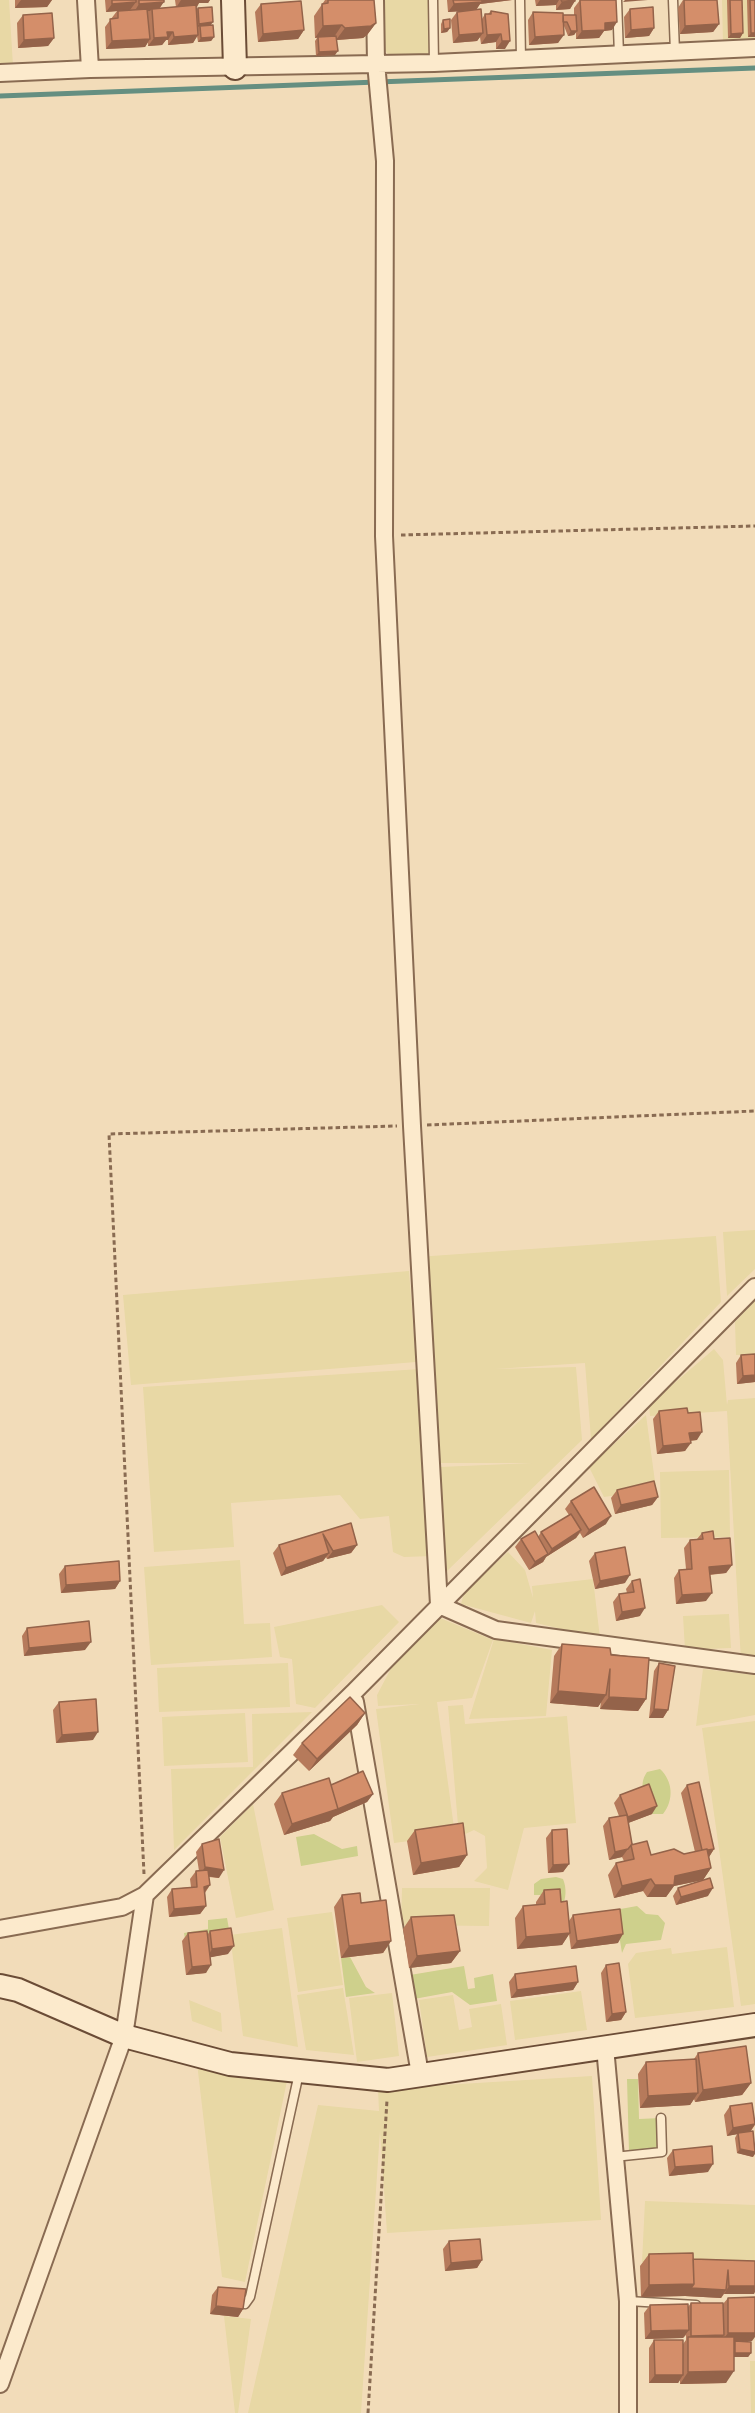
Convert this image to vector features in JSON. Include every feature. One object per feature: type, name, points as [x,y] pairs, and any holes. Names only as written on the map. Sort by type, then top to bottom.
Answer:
[{"type":"street","points":[[86,0],[90,69]]},
{"type":"street","points":[[233,0],[235,68]]},
{"type":"street","points":[[375,0],[385,161],[384,536],[412,1126],[439,1605]]},
{"type":"street","points":[[0,74],[90,69],[235,68],[378,73],[434,63],[755,48]]},
{"type":"street","points":[[0,1929],[122,1907],[145,1895],[354,1692],[755,1287]]},
{"type":"street","points":[[439,1605],[496,1630],[755,1665]]},
{"type":"street","points":[[354,1692],[420,2074]]},
{"type":"street","points":[[0,2384],[6,2352],[124,2037],[145,1895]]},
{"type":"street","points":[[0,1986],[18,1990],[124,2037],[230,2064],[299,2073],[388,2080],[755,2025]]},
{"type":"street","points":[[605,2047],[628,2301],[628,2413]]},
{"type":"lane","points":[[433,0],[434,63]]},
{"type":"lane","points":[[520,0],[521,60]]},
{"type":"lane","points":[[617,0],[619,55]]},
{"type":"lane","points":[[673,0],[675,52]]},
{"type":"lane","points":[[245,2304],[250,2297],[299,2073]]},
{"type":"lane","points":[[614,2157],[662,2152],[661,2118]]},
{"type":"lane","points":[[628,2301],[709,2306]]},
{"type":"path","points":[[384,536],[755,526]]},
{"type":"path","points":[[145,1895],[109,1134],[412,1126],[755,1111]]},
{"type":"path","points":[[368,2413],[388,2080]]},
{"type":"shaded area","points":[[0,0],[9,0],[13,66],[0,66]]},
{"type":"shaded area","points":[[384,0],[430,0],[432,55],[392,59],[385,50]]},
{"type":"shaded area","points":[[722,0],[755,0],[755,43],[723,44]]},
{"type":"shaded area","points":[[755,1230],[755,1269],[727,1296],[723,1232]]},
{"type":"shaded area","points":[[716,1236],[721,1302],[591,1439],[585,1363],[495,1369],[576,1367],[582,1440],[446,1572],[440,1467],[532,1463],[439,1463],[417,1257]]},
{"type":"shaded area","points":[[409,1271],[416,1362],[131,1385],[123,1295]]},
{"type":"shaded area","points":[[755,1301],[755,1355],[736,1355],[735,1322]]},
{"type":"shaded area","points":[[714,1349],[723,1360],[727,1405],[728,1400],[755,1398],[755,1660],[741,1661],[727,1411],[650,1416],[649,1405]]},
{"type":"shaded area","points":[[420,1369],[432,1556],[404,1557],[393,1552],[389,1516],[360,1519],[340,1495],[231,1503],[234,1547],[154,1552],[143,1387]]},
{"type":"shaded area","points":[[646,1415],[656,1489],[604,1497],[589,1467]]},
{"type":"shaded area","points":[[729,1470],[730,1537],[661,1538],[660,1472]]},
{"type":"shaded area","points":[[508,1552],[525,1570],[533,1598],[532,1586],[593,1579],[600,1638],[536,1623],[535,1611],[531,1623],[461,1604],[464,1593]]},
{"type":"shaded area","points":[[240,1560],[244,1624],[270,1623],[272,1657],[151,1665],[144,1567]]},
{"type":"shaded area","points":[[382,1605],[399,1622],[315,1708],[296,1704],[292,1659],[280,1657],[274,1627]]},
{"type":"shaded area","points":[[729,1614],[731,1648],[685,1650],[683,1616]]},
{"type":"shaded area","points":[[440,1618],[493,1640],[472,1698],[437,1702],[455,1835],[394,1843],[376,1709],[420,1704],[378,1706],[377,1695],[398,1655]]},
{"type":"shaded area","points":[[494,1639],[552,1650],[546,1716],[469,1719]]},
{"type":"shaded area","points":[[288,1663],[290,1707],[159,1712],[157,1668]]},
{"type":"shaded area","points":[[703,1669],[755,1675],[755,1715],[696,1726]]},
{"type":"shaded area","points":[[463,1705],[465,1724],[567,1716],[576,1823],[524,1828],[508,1890],[474,1881],[487,1868],[485,1836],[474,1830],[459,1837],[448,1706]]},
{"type":"shaded area","points":[[312,1712],[174,1850],[171,1769],[253,1767],[252,1714]]},
{"type":"shaded area","points":[[245,1713],[248,1762],[164,1766],[162,1717]]},
{"type":"shaded area","points":[[755,1721],[755,2004],[741,2006],[702,1728]]},
{"type":"shaded area","points":[[253,1804],[274,1910],[236,1918],[220,1837]]},
{"type":"shaded area","points":[[402,1888],[490,1888],[489,1926],[401,1925]]},
{"type":"shaded area","points":[[332,1912],[343,1985],[298,1992],[287,1918]]},
{"type":"shaded area","points":[[282,1928],[298,2047],[243,2036],[230,1935]]},
{"type":"shaded area","points":[[727,1947],[734,2007],[635,2018],[628,1964],[636,1953],[671,1948],[672,1954]]},
{"type":"shaded area","points":[[343,1988],[354,2055],[306,2050],[297,1995]]},
{"type":"shaded area","points":[[581,1991],[587,2030],[515,2040],[510,2001]]},
{"type":"shaded area","points":[[392,1993],[399,2056],[357,2062],[349,1998]]},
{"type":"shaded area","points":[[453,1995],[459,2030],[472,2027],[469,2009],[501,2004],[507,2045],[427,2057],[419,2000]]},
{"type":"shaded area","points":[[189,2000],[221,2013],[222,2032],[192,2021]]},
{"type":"shaded area","points":[[197,2063],[287,2081],[245,2282],[222,2277]]},
{"type":"shaded area","points":[[592,2076],[601,2220],[387,2233],[380,2131],[361,2413],[248,2413],[318,2105],[379,2111],[378,2089]]},
{"type":"shaded area","points":[[645,2201],[755,2205],[755,2268],[642,2262]]},
{"type":"shaded area","points":[[224,2316],[251,2319],[238,2413],[235,2413]]},
{"type":"shaded area","points":[[750,2361],[755,2361],[755,2413],[751,2413]]},
{"type":"green space","points":[[660,1769],[670,1785],[669,1803],[663,1814],[652,1814],[644,1793],[643,1782],[647,1772]]},
{"type":"green space","points":[[314,1834],[342,1849],[357,1846],[358,1856],[301,1866],[296,1837]]},
{"type":"green space","points":[[556,1877],[563,1879],[565,1886],[562,1908],[551,1895],[534,1895],[534,1884],[541,1879]]},
{"type":"green space","points":[[637,1906],[646,1914],[658,1915],[665,1923],[661,1940],[626,1944],[622,1953],[615,1910]]},
{"type":"green space","points":[[227,1918],[230,1935],[185,1939],[184,1933],[208,1929],[208,1920]]},
{"type":"green space","points":[[350,1957],[366,1987],[375,1993],[346,1997],[341,1958]]},
{"type":"green space","points":[[464,1966],[468,1989],[475,1988],[474,1978],[493,1974],[497,2001],[470,2005],[452,1992],[414,1999],[410,1975]]},
{"type":"green space","points":[[627,2079],[638,2079],[639,2119],[661,2118],[662,2151],[629,2152]]},
{"type":"building","points":[[112,0],[136,0],[136,2],[112,4]]},
{"type":"building","points":[[139,0],[164,0],[164,2],[139,4]]},
{"type":"building","points":[[328,0],[374,0],[376,23],[371,26],[345,28],[342,25],[323,26],[322,4],[328,3]]},
{"type":"building","points":[[453,0],[482,0],[482,2],[454,4]]},
{"type":"building","points":[[580,0],[616,0],[617,22],[605,23],[605,30],[582,31]]},
{"type":"building","points":[[684,0],[717,0],[719,24],[685,26]]},
{"type":"building","points":[[730,0],[742,0],[743,33],[731,34]]},
{"type":"building","points":[[750,0],[755,0],[755,33],[751,33]]},
{"type":"building","points":[[301,1],[304,30],[263,34],[261,4]]},
{"type":"building","points":[[196,5],[198,35],[174,37],[173,32],[167,32],[168,37],[154,38],[152,9]]},
{"type":"building","points":[[212,7],[213,22],[199,24],[198,8]]},
{"type":"building","points":[[653,7],[654,28],[631,30],[630,9]]},
{"type":"building","points":[[147,9],[150,39],[112,41],[110,19],[118,18],[118,11]]},
{"type":"building","points":[[481,9],[483,33],[459,35],[457,12]]},
{"type":"building","points":[[491,11],[508,14],[510,41],[502,41],[501,34],[487,35],[485,14],[491,14]]},
{"type":"building","points":[[533,12],[563,13],[564,35],[535,37]]},
{"type":"building","points":[[52,13],[54,38],[24,40],[23,15]]},
{"type":"building","points":[[563,15],[576,15],[577,31],[571,31],[567,22],[563,22]]},
{"type":"building","points":[[450,19],[450,28],[444,29],[443,20]]},
{"type":"building","points":[[213,25],[214,37],[201,38],[200,26]]},
{"type":"building","points":[[336,36],[338,51],[319,52],[318,37]]},
{"type":"building","points":[[755,1354],[755,1375],[743,1376],[741,1355]]},
{"type":"building","points":[[687,1408],[688,1413],[700,1412],[702,1432],[689,1433],[691,1443],[663,1446],[659,1411]]},
{"type":"building","points":[[654,1481],[658,1497],[621,1505],[617,1490]]},
{"type":"building","points":[[594,1487],[611,1516],[589,1530],[571,1501]]},
{"type":"building","points":[[571,1514],[581,1530],[552,1549],[541,1532]]},
{"type":"building","points":[[351,1523],[357,1545],[333,1551],[323,1534],[329,1553],[286,1568],[279,1545]]},
{"type":"building","points":[[535,1531],[548,1554],[535,1562],[521,1539]]},
{"type":"building","points":[[713,1531],[714,1539],[730,1538],[732,1565],[709,1567],[712,1593],[682,1595],[679,1570],[692,1569],[690,1540],[703,1539],[702,1533]]},
{"type":"building","points":[[625,1547],[630,1575],[600,1581],[595,1553]]},
{"type":"building","points":[[119,1561],[120,1581],[66,1585],[65,1566]]},
{"type":"building","points":[[640,1579],[645,1608],[622,1612],[619,1594],[634,1592],[632,1581]]},
{"type":"building","points":[[89,1621],[91,1642],[29,1648],[27,1628]]},
{"type":"building","points":[[562,1644],[610,1648],[611,1655],[649,1658],[646,1699],[609,1697],[610,1669],[606,1695],[558,1691]]},
{"type":"building","points":[[659,1663],[675,1666],[668,1710],[654,1709]]},
{"type":"building","points":[[350,1697],[365,1713],[317,1759],[302,1743]]},
{"type":"building","points":[[96,1699],[98,1732],[62,1735],[59,1702]]},
{"type":"building","points":[[363,1771],[373,1794],[338,1809],[331,1785]]},
{"type":"building","points":[[329,1778],[338,1809],[292,1824],[282,1793]]},
{"type":"building","points":[[699,1782],[714,1849],[702,1850],[687,1785]]},
{"type":"building","points":[[649,1784],[657,1806],[628,1817],[620,1795]]},
{"type":"building","points":[[627,1815],[632,1844],[628,1849],[615,1852],[609,1818]]},
{"type":"building","points":[[463,1823],[467,1855],[421,1863],[415,1830]]},
{"type":"building","points":[[567,1829],[569,1864],[553,1865],[552,1830]]},
{"type":"building","points":[[219,1839],[224,1870],[205,1867],[202,1844]]},
{"type":"building","points":[[647,1841],[651,1855],[674,1849],[684,1854],[707,1849],[711,1868],[675,1876],[674,1885],[655,1885],[651,1879],[622,1886],[616,1863],[634,1859],[631,1845]]},
{"type":"building","points":[[208,1870],[210,1885],[204,1887],[206,1906],[174,1909],[172,1889],[197,1887],[196,1871]]},
{"type":"building","points":[[710,1878],[713,1888],[681,1897],[678,1888]]},
{"type":"building","points":[[560,1889],[561,1902],[567,1901],[570,1933],[526,1937],[523,1906],[545,1904],[544,1890]]},
{"type":"building","points":[[360,1893],[361,1903],[386,1900],[391,1941],[349,1946],[342,1895]]},
{"type":"building","points":[[620,1909],[623,1934],[577,1941],[573,1915]]},
{"type":"building","points":[[454,1915],[460,1951],[417,1956],[411,1917]]},
{"type":"building","points":[[231,1928],[234,1946],[212,1949],[210,1931]]},
{"type":"building","points":[[207,1931],[211,1965],[192,1967],[188,1933]]},
{"type":"building","points":[[619,1963],[626,2012],[612,2014],[606,1965]]},
{"type":"building","points":[[576,1966],[578,1982],[517,1990],[515,1974]]},
{"type":"building","points":[[746,2046],[751,2083],[703,2090],[698,2053]]},
{"type":"building","points":[[696,2059],[698,2093],[648,2096],[646,2062]]},
{"type":"building","points":[[752,2103],[755,2124],[733,2128],[730,2106]]},
{"type":"building","points":[[753,2131],[755,2152],[740,2149],[738,2133]]},
{"type":"building","points":[[712,2146],[713,2164],[675,2167],[673,2150]]},
{"type":"building","points":[[480,2239],[482,2260],[451,2263],[449,2241]]},
{"type":"building","points":[[693,2253],[694,2284],[649,2285],[649,2254]]},
{"type":"building","points":[[693,2259],[755,2261],[755,2286],[729,2286],[728,2270],[726,2290],[691,2288],[694,2284]]},
{"type":"building","points":[[218,2287],[246,2289],[243,2309],[216,2306]]},
{"type":"building","points":[[755,2297],[755,2333],[728,2333],[728,2298]]},
{"type":"building","points":[[691,2303],[723,2303],[724,2335],[691,2336]]},
{"type":"building","points":[[688,2304],[689,2330],[651,2331],[650,2305]]},
{"type":"building","points":[[688,2337],[734,2337],[734,2371],[688,2372]]},
{"type":"building","points":[[654,2340],[683,2340],[683,2375],[655,2375]]},
{"type":"building","points":[[735,2341],[751,2342],[751,2353],[735,2353]]},
{"type":"waterway","points":[[0,96],[755,68]]}]
